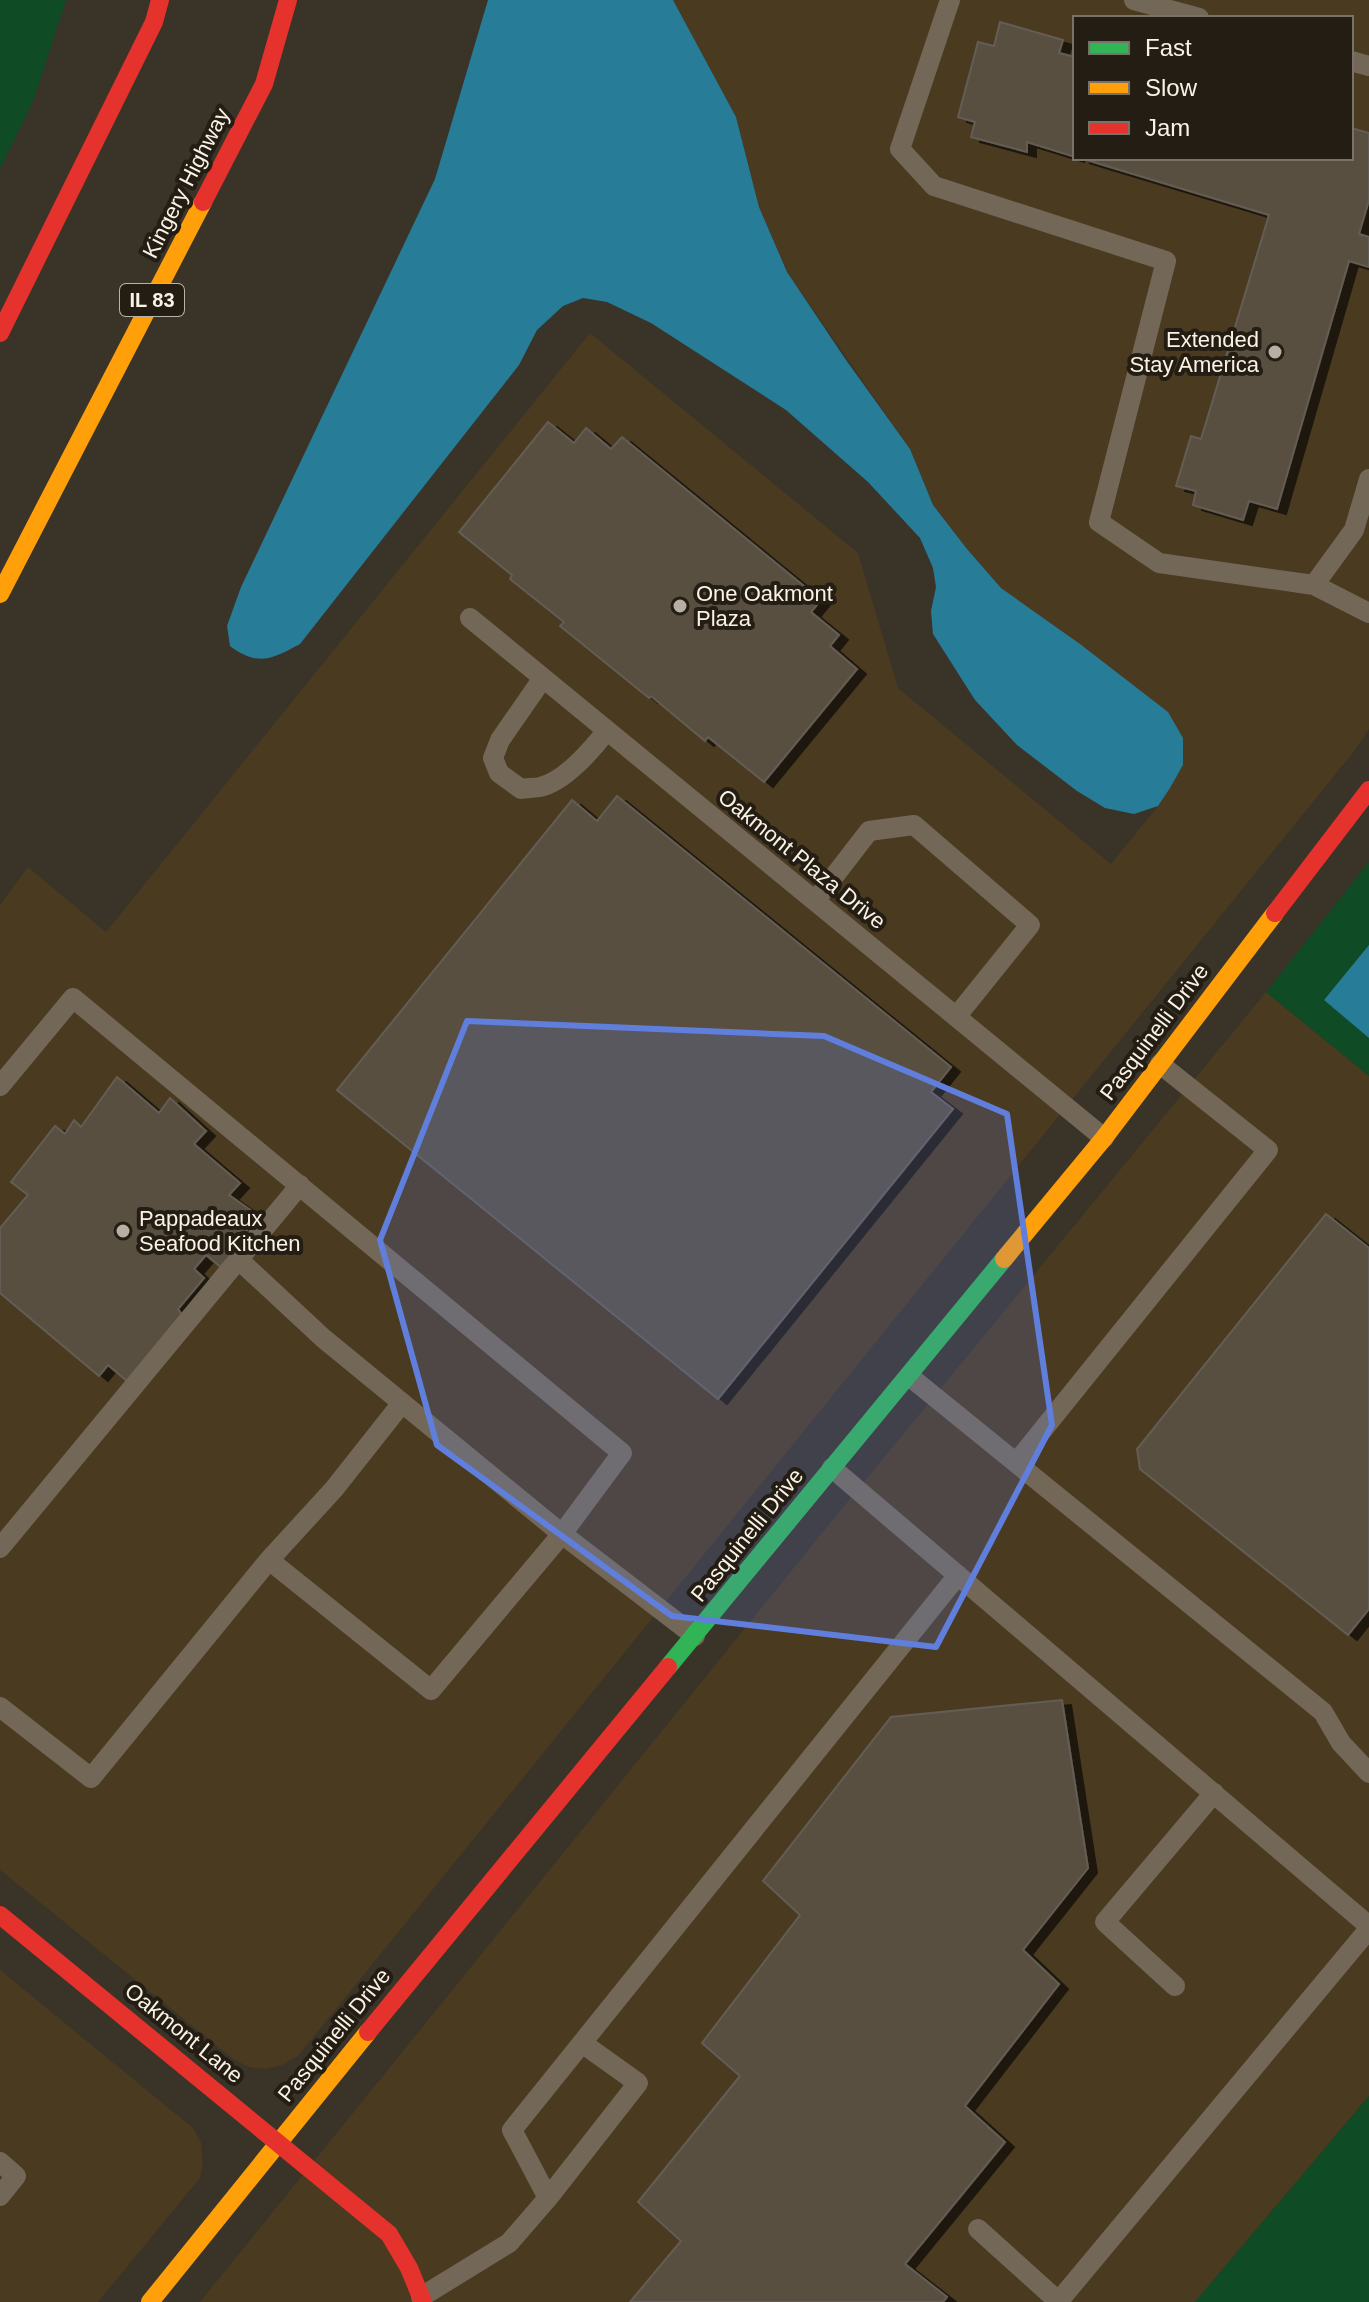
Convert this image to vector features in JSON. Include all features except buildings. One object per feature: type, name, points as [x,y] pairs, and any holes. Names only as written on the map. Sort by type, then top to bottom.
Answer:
[{"type":"main road","points":[[0,333],[154,22],[160,0]]},
{"type":"main road","name":"Kingery Highway","points":[[0,594],[264,84],[288,0]]},
{"type":"main road","name":"Pasquinelli Drive","points":[[150,2302],[278,2141],[1104,1138],[1369,790]]},
{"type":"main road","name":"Oakmont Lane","points":[[0,1915],[389,2234],[409,2268],[422,2300]]},
{"type":"lane","points":[[950,0],[900,149],[934,186],[1166,261],[1099,522],[1159,563],[1314,585],[1369,613]]},
{"type":"lane","points":[[1134,0],[1192,16]]},
{"type":"lane","points":[[1314,585],[1354,530],[1369,479]]},
{"type":"lane","name":"Oakmont Plaza Drive","points":[[470,618],[1104,1138]]},
{"type":"lane","points":[[543,678],[500,740],[493,758],[499,773],[521,789],[543,787],[573,767],[607,730]]},
{"type":"lane","points":[[815,901],[869,831],[914,825],[1030,925],[956,1017]]},
{"type":"lane","points":[[0,1086],[73,998],[622,1453],[562,1534],[431,1690],[269,1560]]},
{"type":"lane","points":[[1016,1463],[1268,1150],[1160,1064]]},
{"type":"lane","points":[[0,1548],[300,1185]]},
{"type":"lane","points":[[238,1259],[323,1338],[562,1534],[695,1636]]},
{"type":"lane","points":[[909,1376],[1323,1712],[1341,1743],[1369,1773]]},
{"type":"lane","points":[[0,1707],[91,1778],[269,1560],[334,1489],[402,1403]]},
{"type":"lane","points":[[832,1468],[1369,1928],[1059,2302],[978,2229]]},
{"type":"lane","points":[[548,2198],[512,2130],[958,1575]]},
{"type":"lane","points":[[1175,1986],[1105,1922],[1214,1793]]},
{"type":"lane","points":[[422,2300],[509,2243],[638,2083],[582,2043]]},
{"type":"lane","points":[[0,2162],[16,2176],[0,2196]]},
{"type":"highlighted area","points":[[467,1021],[824,1036],[1007,1114],[1052,1425],[936,1647],[672,1616],[437,1445],[380,1240]]},
{"type":"shaded area","points":[[673,0],[1369,0],[1369,729],[298,2056],[282,2065],[265,2069],[249,2067],[233,2059],[0,1870],[0,905],[28,867],[106,932],[590,333],[858,553],[898,688],[1111,864],[1158,806],[1183,765],[1182,738],[1001,588],[933,505],[910,449],[787,272],[759,207],[736,117]]},
{"type":"shaded area","points":[[1266,992],[1369,1076],[1369,2096],[1195,2302],[200,2302],[818,1538]]},
{"type":"shaded area","points":[[0,1970],[193,2128],[201,2142],[203,2162],[200,2178],[98,2302],[0,2302]]},
{"type":"green space","points":[[0,0],[66,0],[34,99],[0,169]]},
{"type":"green space","points":[[1369,862],[1369,1076],[1266,992]]},
{"type":"green space","points":[[1369,2096],[1369,2302],[1195,2302]]},
{"type":"water","points":[[488,0],[673,0],[736,117],[759,207],[787,272],[910,449],[933,505],[1001,588],[1168,712],[1183,738],[1183,765],[1158,806],[1134,814],[1105,808],[1077,791],[1017,745],[975,700],[933,634],[931,611],[936,587],[933,568],[920,538],[868,482],[786,410],[651,323],[607,302],[583,298],[563,306],[537,330],[519,365],[300,644],[273,657],[257,659],[230,646],[227,626],[241,587],[435,179]]},
{"type":"water","points":[[1369,945],[1369,1038],[1324,1000]]},
{"type":"traffic: fast","points":[[668,1667],[1004,1259]]},
{"type":"traffic: slow","points":[[0,594],[203,202]]},
{"type":"traffic: slow","points":[[1004,1259],[1104,1138],[1275,913]]},
{"type":"traffic: slow","points":[[150,2302],[368,2032]]},
{"type":"traffic: jam","points":[[0,333],[154,22],[160,0]]},
{"type":"traffic: jam","points":[[203,202],[264,84],[288,0]]},
{"type":"traffic: jam","points":[[1275,913],[1369,790]]},
{"type":"traffic: jam","points":[[368,2032],[668,1667]]},
{"type":"traffic: jam","points":[[0,1915],[389,2234],[409,2268],[423,2302]]},
{"type":"place","name":"Extended Stay America","points":[[1275,352]]},
{"type":"place","name":"One Oakmont Plaza","points":[[680,606]]},
{"type":"place","name":"Pappadeaux Seafood Kitchen","points":[[123,1231]]}]
